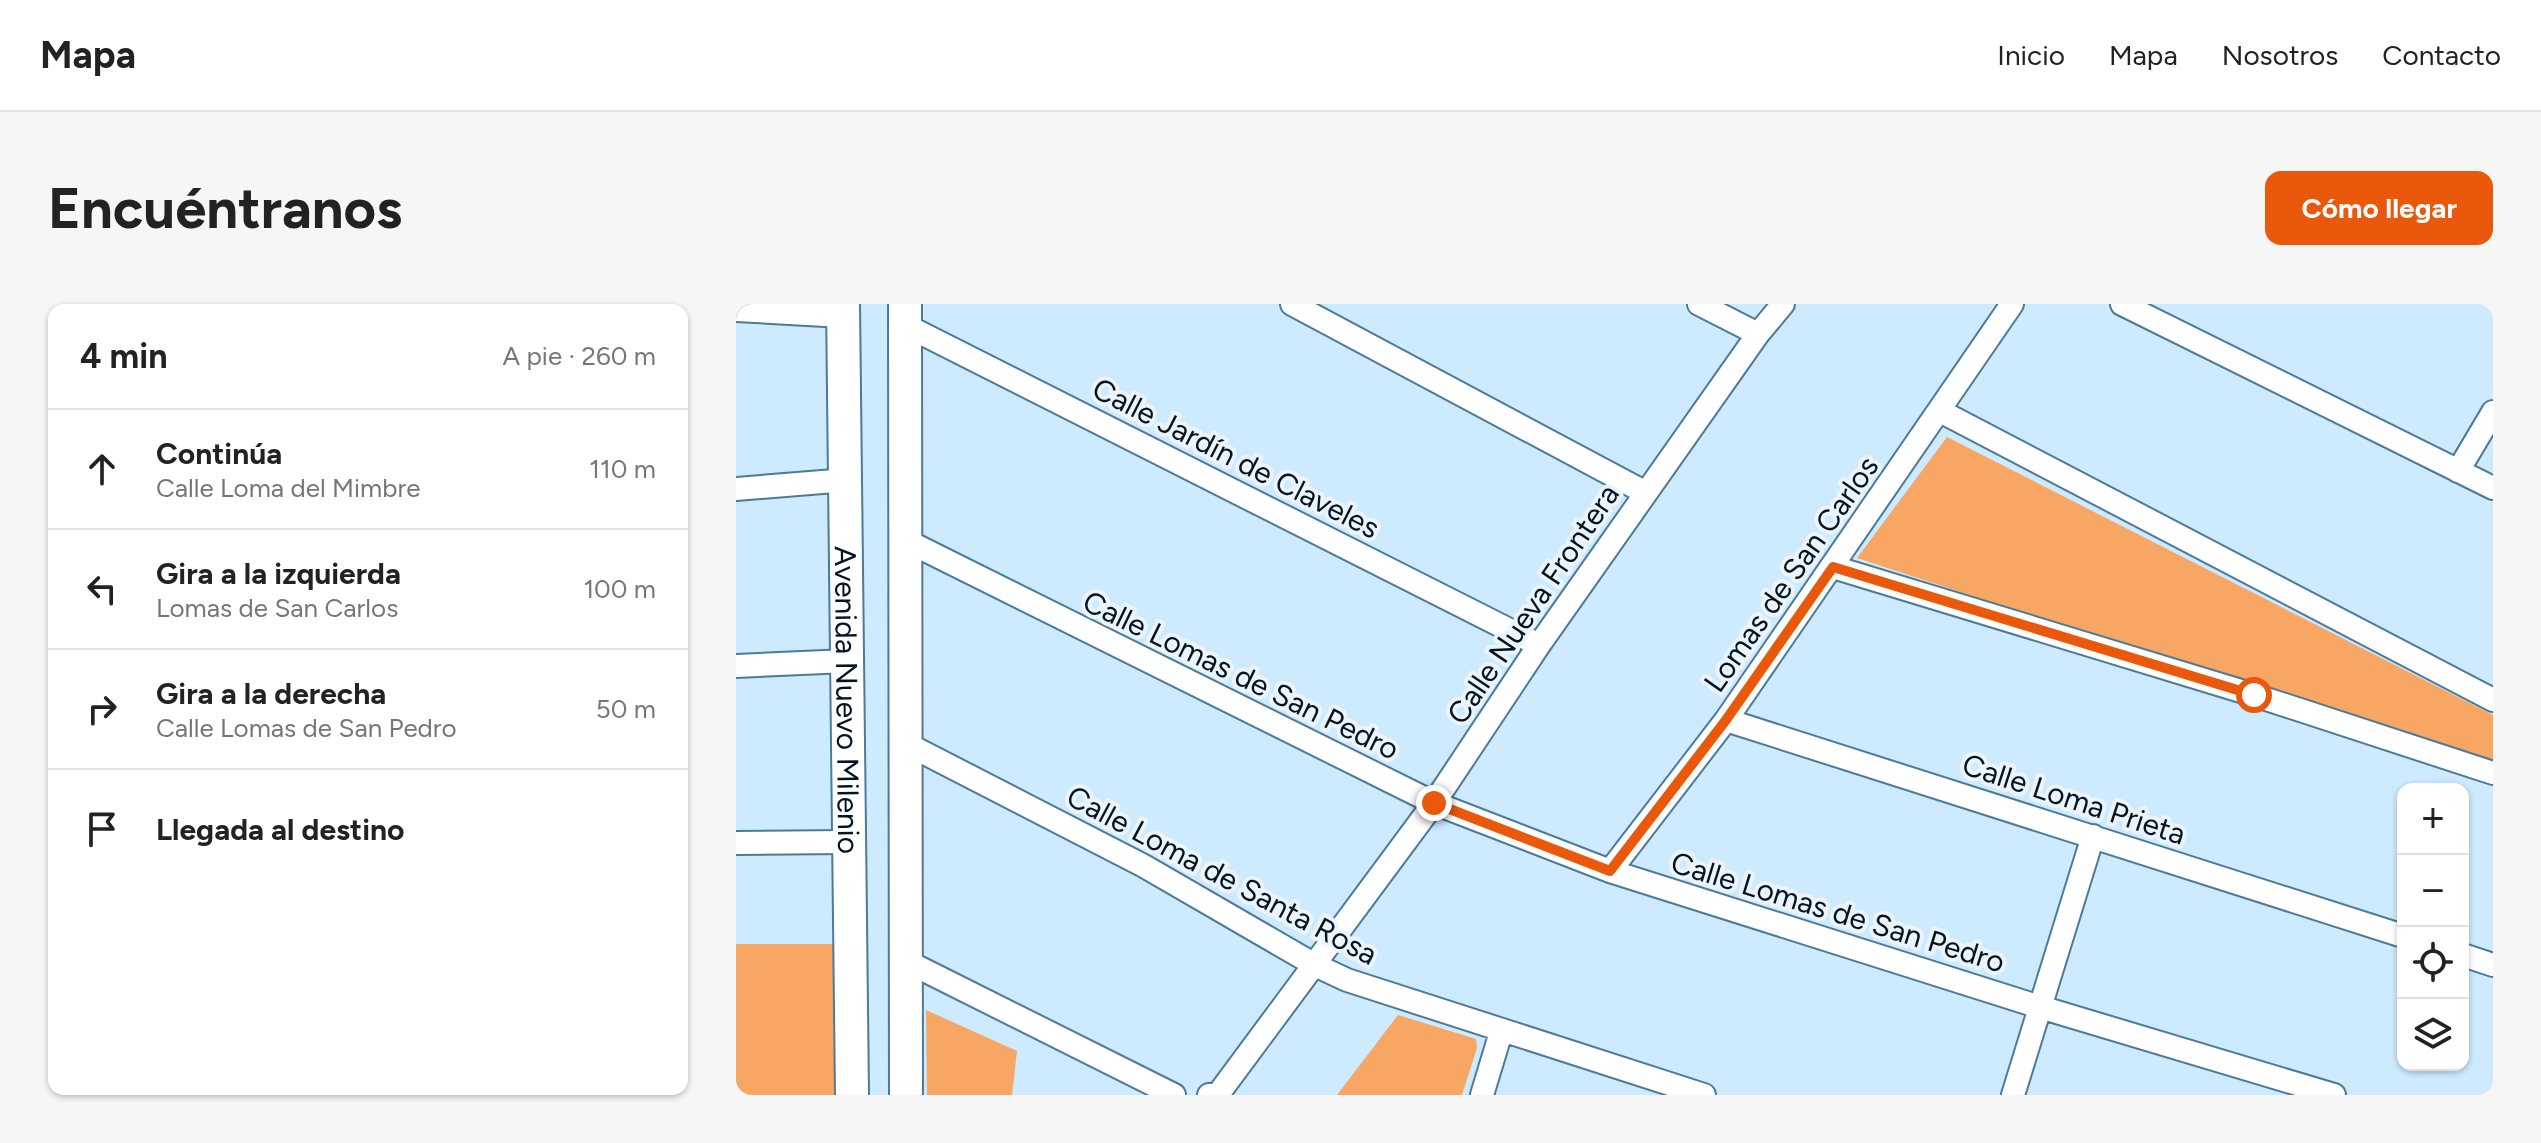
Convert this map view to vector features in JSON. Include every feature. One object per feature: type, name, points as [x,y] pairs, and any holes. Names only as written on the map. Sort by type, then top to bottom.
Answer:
[{"type":"street","points":[[1292,304],[1646,493]]},
{"type":"street","points":[[1699,304],[1758,334]]},
{"type":"street","name":"Calle Nueva Frontera","points":[[1214,1094],[1315,965],[1434,803],[1539,645],[1758,334],[1783,304]]},
{"type":"street","name":"Lomas de San Carlos","points":[[1610,871],[1726,720],[2012,304]]},
{"type":"street","points":[[2122,304],[2493,488]]},
{"type":"street","points":[[736,310],[843,310]]},
{"type":"street","name":"Avenida Nuevo Milenio","points":[[843,310],[852,1095]]},
{"type":"street","name":"Avenida Nuevo Milenio","points":[[905,314],[906,1095]]},
{"type":"street","name":"Calle Jardín de Claveles","points":[[905,314],[1539,645]]},
{"type":"street","points":[[1940,411],[2493,700]]},
{"type":"street","points":[[2458,471],[2493,412]]},
{"type":"street","points":[[736,489],[847,480]]},
{"type":"street","name":"Calle Lomas de San Pedro","points":[[905,540],[1434,803],[1610,871],[2040,1007],[2334,1095]]},
{"type":"street","points":[[1833,567],[2254,695],[2493,773]]},
{"type":"street","points":[[736,666],[847,661]]},
{"type":"street","name":"Calle Loma Prieta","points":[[1726,720],[2397,934]]},
{"type":"street","name":"Calle Loma de Santa Rosa","points":[[905,743],[1144,866],[1315,965],[1347,980],[1704,1095]]},
{"type":"street","points":[[2013,1095],[2093,836]]},
{"type":"street","points":[[736,843],[847,842]]},
{"type":"street","points":[[2469,957],[2493,965]]},
{"type":"street","points":[[906,961],[1174,1095]]},
{"type":"street","points":[[1482,1095],[1501,1032]]},
{"type":"shaded area","points":[[1947,437],[2493,715],[2493,767],[1857,558]]},
{"type":"shaded area","points":[[736,944],[854,944],[855,1095],[736,1095]]},
{"type":"shaded area","points":[[926,1010],[1017,1051],[1012,1095],[927,1095]]},
{"type":"shaded area","points":[[1398,1015],[1476,1039],[1477,1048],[1462,1095],[1337,1095]]},
{"type":"route","points":[[1434,803],[1610,871],[1726,720],[1833,567],[2254,695]]}]
